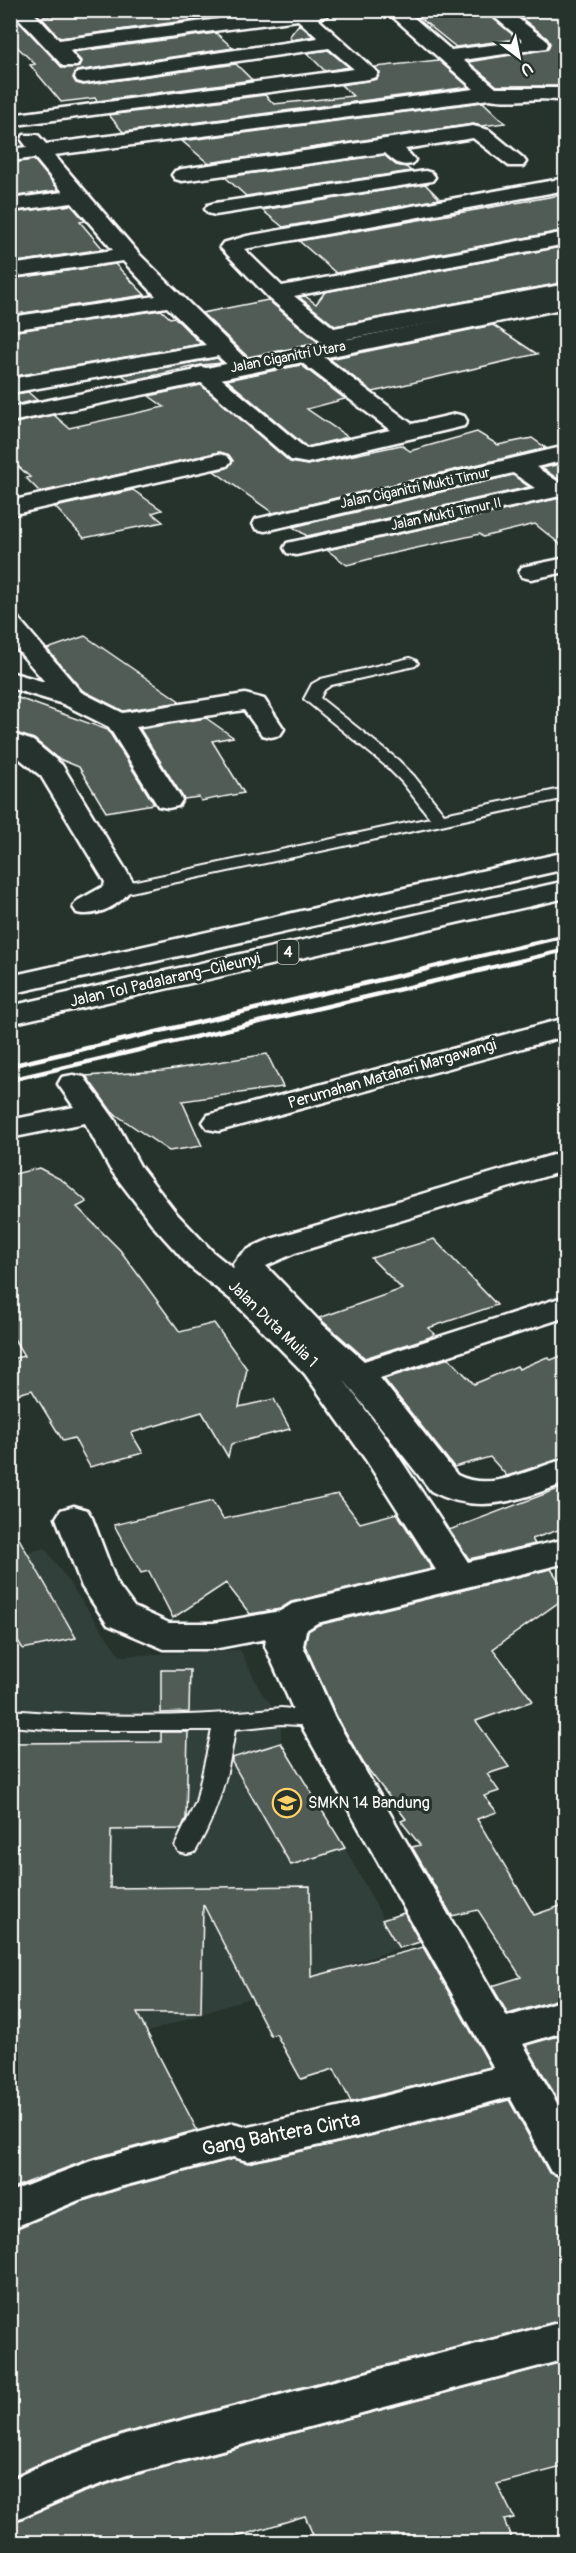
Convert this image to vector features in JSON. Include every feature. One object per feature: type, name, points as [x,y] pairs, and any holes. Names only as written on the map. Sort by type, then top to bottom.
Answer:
[{"type":"main road","points":[[20,10],[113,106]]},
{"type":"main road","points":[[55,46],[235,16],[332,10]]},
{"type":"main road","points":[[394,10],[490,93]]},
{"type":"main road","points":[[497,12],[519,10]]},
{"type":"main road","points":[[299,12],[405,105]]},
{"type":"main road","points":[[447,56],[548,43],[497,12]]},
{"type":"main road","points":[[84,77],[332,42]]},
{"type":"main road","points":[[13,116],[113,106],[369,73]]},
{"type":"main road","points":[[10,156],[490,93],[508,97],[552,92],[566,96]]},
{"type":"main road","points":[[13,116],[124,249],[171,300],[242,366]]},
{"type":"main road","points":[[182,175],[473,132],[482,134],[516,162]]},
{"type":"main road","points":[[145,138],[215,209],[236,227]]},
{"type":"main road","points":[[215,209],[431,183],[389,146]]},
{"type":"main road","points":[[566,184],[241,243],[230,247],[277,293],[335,341],[566,290]]},
{"type":"main road","points":[[10,205],[78,196]]},
{"type":"main road","points":[[277,293],[566,238]]},
{"type":"main road","points":[[10,258],[124,249]]},
{"type":"main road","points":[[10,271],[124,249]]},
{"type":"main road","points":[[10,324],[171,300]]},
{"type":"main road","name":"Jalan Ciganitri Utara","points":[[10,415],[305,354],[335,341],[566,301]]},
{"type":"main road","points":[[18,387],[223,349]]},
{"type":"main road","points":[[305,354],[408,432]]},
{"type":"main road","points":[[202,374],[299,455],[307,456],[456,421]]},
{"type":"main road","name":"Jalan Ciganitri Mukti Timur","points":[[265,524],[337,505],[566,453]]},
{"type":"main road","points":[[10,508],[219,461]]},
{"type":"main road","name":"Jalan Mukti Timur II","points":[[296,548],[552,491],[552,488],[517,465]]},
{"type":"main road","points":[[453,480],[480,507]]},
{"type":"main road","points":[[531,572],[566,565]]},
{"type":"main road","points":[[12,630],[72,698]]},
{"type":"main road","points":[[10,680],[72,698],[119,722],[168,800]]},
{"type":"main road","points":[[119,722],[245,702],[255,705],[271,729]]},
{"type":"main road","points":[[10,741],[24,747],[51,771],[119,882],[117,890],[87,907]]},
{"type":"main road","name":"Jalan Tol Padalarang–Cileunyi","points":[[10,985],[566,860]]},
{"type":"main road","name":"Jalan Tol Padalarang–Cileunyi","points":[[10,1015],[566,889]]},
{"type":"main road","name":"Perumahan Matahari Margawangi","points":[[219,1122],[566,1027]]},
{"type":"main road","name":"Jalan Duta Mulia 1","points":[[73,1084],[93,1112],[126,1169],[166,1221],[202,1260],[246,1295],[317,1367],[379,1453],[459,1577]]},
{"type":"main road","points":[[10,1129],[93,1112]]},
{"type":"main road","points":[[566,1160],[283,1246],[260,1255],[249,1264],[252,1273],[310,1331],[358,1374],[444,1483],[456,1492],[472,1496],[490,1494],[566,1470]]},
{"type":"main road","points":[[358,1374],[566,1306]]},
{"type":"main road","points":[[74,1518],[100,1587],[121,1616],[164,1636],[213,1636],[291,1622],[305,1613],[566,1551]]},
{"type":"main road","points":[[291,1622],[285,1634],[284,1646],[316,1718],[566,2160]]},
{"type":"main road","points":[[497,2036],[566,2016]]},
{"type":"main road","name":"Gang Bahtera Cinta","points":[[10,2212],[84,2182],[233,2140],[248,2144],[369,2117],[521,2078]]},
{"type":"main road","points":[[10,2502],[64,2477],[125,2455],[566,2340]]},
{"type":"lane","points":[[410,663],[326,682],[317,687],[312,699],[393,763],[440,820]]},
{"type":"lane","points":[[117,890],[566,793]]},
{"type":"lane","points":[[10,1719],[58,1722],[225,1722],[281,1716],[316,1718]]},
{"type":"lane","points":[[187,1846],[198,1830],[206,1810],[225,1722]]},
{"type":"shaded area","points":[[45,1548],[120,1656],[240,1650],[261,1692],[281,1716],[281,1743],[345,1848],[399,1948],[11,2078],[11,1557]]},
{"type":"building","points":[[91,10],[189,10],[199,19],[60,38],[41,17]]},
{"type":"building","points":[[410,10],[484,10],[518,39],[456,47]]},
{"type":"building","points":[[511,10],[523,10],[524,18],[566,13],[566,86],[497,86],[468,62],[548,49],[550,43],[547,38]]},
{"type":"building","points":[[17,20],[63,68],[79,67],[81,61],[73,52],[216,33],[233,48],[77,71],[73,78],[76,83],[83,85],[236,64],[252,80],[97,101],[95,98],[61,102],[30,65],[35,64],[10,40],[10,21]]},
{"type":"building","points":[[299,24],[313,36],[292,40],[289,37]]},
{"type":"building","points":[[328,50],[349,67],[325,71],[307,53]]},
{"type":"building","points":[[438,60],[469,87],[123,132],[109,115],[265,95],[274,104],[353,96],[341,85],[377,79],[380,73],[375,67]]},
{"type":"building","points":[[483,102],[505,123],[482,126],[473,124],[208,163],[182,141]]},
{"type":"building","points":[[384,155],[396,165],[406,167],[411,171],[246,196],[225,177]]},
{"type":"building","points":[[34,160],[59,190],[10,197],[10,163]]},
{"type":"building","points":[[425,184],[440,199],[283,227],[262,210]]},
{"type":"building","points":[[566,194],[566,230],[336,273],[299,241]]},
{"type":"building","points":[[71,205],[85,221],[80,222],[103,249],[10,263],[10,213]]},
{"type":"building","points":[[566,246],[566,282],[335,326],[299,297],[305,296],[316,304],[325,292]]},
{"type":"building","points":[[115,264],[145,295],[10,315],[10,279]]},
{"type":"building","points":[[268,300],[319,343],[248,357],[202,313]]},
{"type":"building","points":[[161,310],[170,318],[174,317],[201,344],[10,377],[10,332]]},
{"type":"building","points":[[493,325],[537,354],[373,392],[330,359]]},
{"type":"building","points":[[217,358],[222,363],[201,365],[130,381],[122,375]]},
{"type":"building","points":[[301,365],[345,399],[307,409],[348,437],[307,447],[227,380]]},
{"type":"building","points":[[201,385],[290,462],[307,465],[401,445],[410,451],[477,432],[498,445],[532,438],[546,448],[273,513],[214,471],[227,468],[233,461],[229,455],[220,452],[40,492],[26,478],[30,477],[10,459],[10,424],[54,415],[69,428],[164,407],[149,396]]},
{"type":"building","points":[[28,392],[37,400],[10,406],[10,393]]},
{"type":"building","points":[[566,463],[566,489],[561,481],[542,468]]},
{"type":"building","points":[[513,475],[529,487],[307,536],[293,527]]},
{"type":"building","points":[[133,490],[162,510],[152,513],[163,522],[84,538],[55,507]]},
{"type":"building","points":[[566,493],[566,549],[535,524],[483,537],[480,534],[347,565],[327,550],[560,498]]},
{"type":"building","points":[[85,636],[181,702],[123,711],[82,690],[47,649]]},
{"type":"building","points":[[10,695],[108,730],[154,804],[106,812],[79,767],[57,758],[34,739],[10,731]]},
{"type":"building","points":[[206,718],[233,737],[212,741],[244,793],[201,801],[199,797],[184,799],[140,729]]},
{"type":"building","points":[[267,1054],[283,1087],[182,1101],[202,1146],[169,1151],[112,1112],[86,1076],[162,1071]]},
{"type":"building","points":[[39,1168],[62,1180],[87,1202],[77,1207],[120,1250],[180,1332],[214,1323],[247,1369],[239,1407],[274,1399],[290,1429],[231,1444],[228,1457],[202,1412],[131,1433],[143,1453],[90,1467],[74,1438],[63,1441],[32,1390],[10,1396],[10,1359],[24,1356],[10,1332],[10,1175]]},
{"type":"building","points":[[434,1239],[497,1305],[428,1328],[435,1334],[430,1337],[365,1358],[319,1318],[402,1289],[371,1258]]},
{"type":"building","points":[[566,1354],[566,1457],[507,1476],[490,1457],[454,1467],[384,1379],[449,1358],[474,1384],[517,1366],[519,1369],[547,1357],[551,1360]]},
{"type":"building","points":[[566,1486],[566,1537],[558,1530],[532,1539],[535,1544],[469,1559],[449,1530]]},
{"type":"building","points":[[338,1494],[360,1523],[397,1513],[432,1569],[291,1602],[280,1609],[250,1614],[226,1583],[173,1618],[149,1571],[141,1573],[114,1525],[212,1501],[223,1519]]},
{"type":"building","points":[[10,1523],[76,1638],[23,1649],[10,1628]]},
{"type":"building","points":[[551,1569],[566,1591],[566,1597],[493,1649],[533,1701],[476,1721],[509,1767],[487,1774],[499,1791],[484,1796],[497,1812],[477,1819],[534,1915],[566,1904],[566,1997],[508,2014],[492,1986],[521,1977],[478,1910],[452,1916],[412,1847],[420,1845],[401,1821],[406,1819],[364,1764],[337,1717],[305,1646],[308,1631],[318,1625]]},
{"type":"building","points":[[161,1670],[190,1670],[189,1712],[161,1713]]},
{"type":"building","points":[[161,1732],[188,1732],[186,1818],[181,1829],[111,1830],[110,1888],[310,1886],[311,1977],[423,1947],[491,2067],[351,2102],[334,2069],[301,2079],[276,2034],[271,2036],[203,1904],[201,2013],[137,2013],[197,2130],[90,2159],[10,2189],[10,1743],[161,1742]]},
{"type":"building","name":"SMKN 14 Bandung","points":[[281,1743],[345,1848],[291,1865],[232,1762],[232,1758]]},
{"type":"building","points":[[404,1913],[420,1942],[399,1948],[382,1920]]},
{"type":"building","points":[[566,2034],[566,2114],[526,2045]]},
{"type":"building","points":[[509,2100],[549,2173],[566,2179],[566,2319],[124,2433],[46,2461],[10,2477],[10,2231],[80,2202],[120,2189],[233,2159],[248,2163],[370,2136]]},
{"type":"building","points":[[566,2361],[566,2466],[497,2484],[514,2518],[504,2520],[513,2542],[316,2542],[305,2516],[220,2542],[10,2542],[10,2524],[82,2493],[128,2477]]},
{"type":"railway","points":[[420,970],[566,936]]},
{"type":"railway","points":[[480,970],[566,950]]},
{"type":"railway","points":[[10,1066],[427,969]]},
{"type":"railway","points":[[10,1080],[487,969]]},
{"type":"place","name":"SMKN 14 Bandung","points":[[287,1803]]}]
